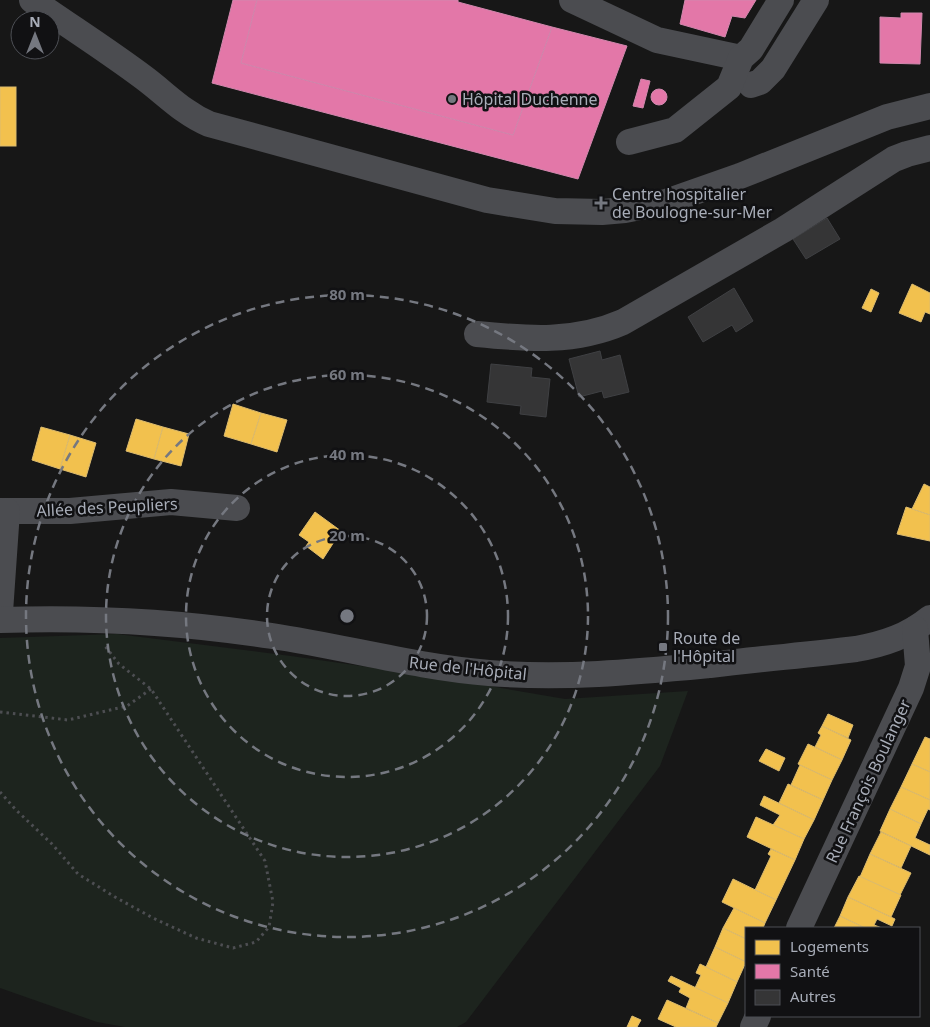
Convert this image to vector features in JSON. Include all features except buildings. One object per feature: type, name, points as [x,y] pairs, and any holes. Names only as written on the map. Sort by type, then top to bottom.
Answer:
[{"type":"street","points":[[32,0],[143,77],[178,107],[209,124],[486,200],[555,211],[602,212],[639,208],[666,202],[740,176],[888,117],[930,106]]},
{"type":"street","points":[[572,0],[657,40],[741,58]]},
{"type":"street","points":[[629,142],[675,130],[729,87],[741,58],[751,49],[781,0]]},
{"type":"street","points":[[750,85],[760,82],[773,69],[816,0]]},
{"type":"street","points":[[477,334],[517,338],[572,337],[606,330],[783,230],[894,159],[930,148]]},
{"type":"street","name":"Allée des Peupliers","points":[[0,612],[4,511],[70,511],[171,502],[237,508]]},
{"type":"street","name":"Rue de l'Hôpital","points":[[0,620],[149,622],[220,629],[274,636],[445,668],[516,675],[560,676],[616,674],[856,649],[892,640],[923,624]]},
{"type":"street","name":"Rue François Boulanger","points":[[799,927],[911,688],[918,666],[923,624]]},
{"type":"path","points":[[0,792],[52,844],[78,874],[114,897],[153,918],[196,938],[233,948],[256,942],[269,927],[273,902],[265,861],[151,689],[119,664],[85,620]]},
{"type":"path","points":[[0,712],[68,720],[127,706],[151,689]]},
{"type":"shaded area","points":[[117,634],[438,677],[565,699],[688,691],[660,766],[466,1022],[457,1027],[125,1027],[97,1022],[0,988],[0,638]]},
{"type":"place","name":"Hôpital Duchenne","points":[[452,99]]},
{"type":"place","name":"Centre hospitalier de Boulogne-sur-Mer","points":[[601,203]]},
{"type":"place","name":"Route de l'Hôpital","points":[[663,647]]}]
